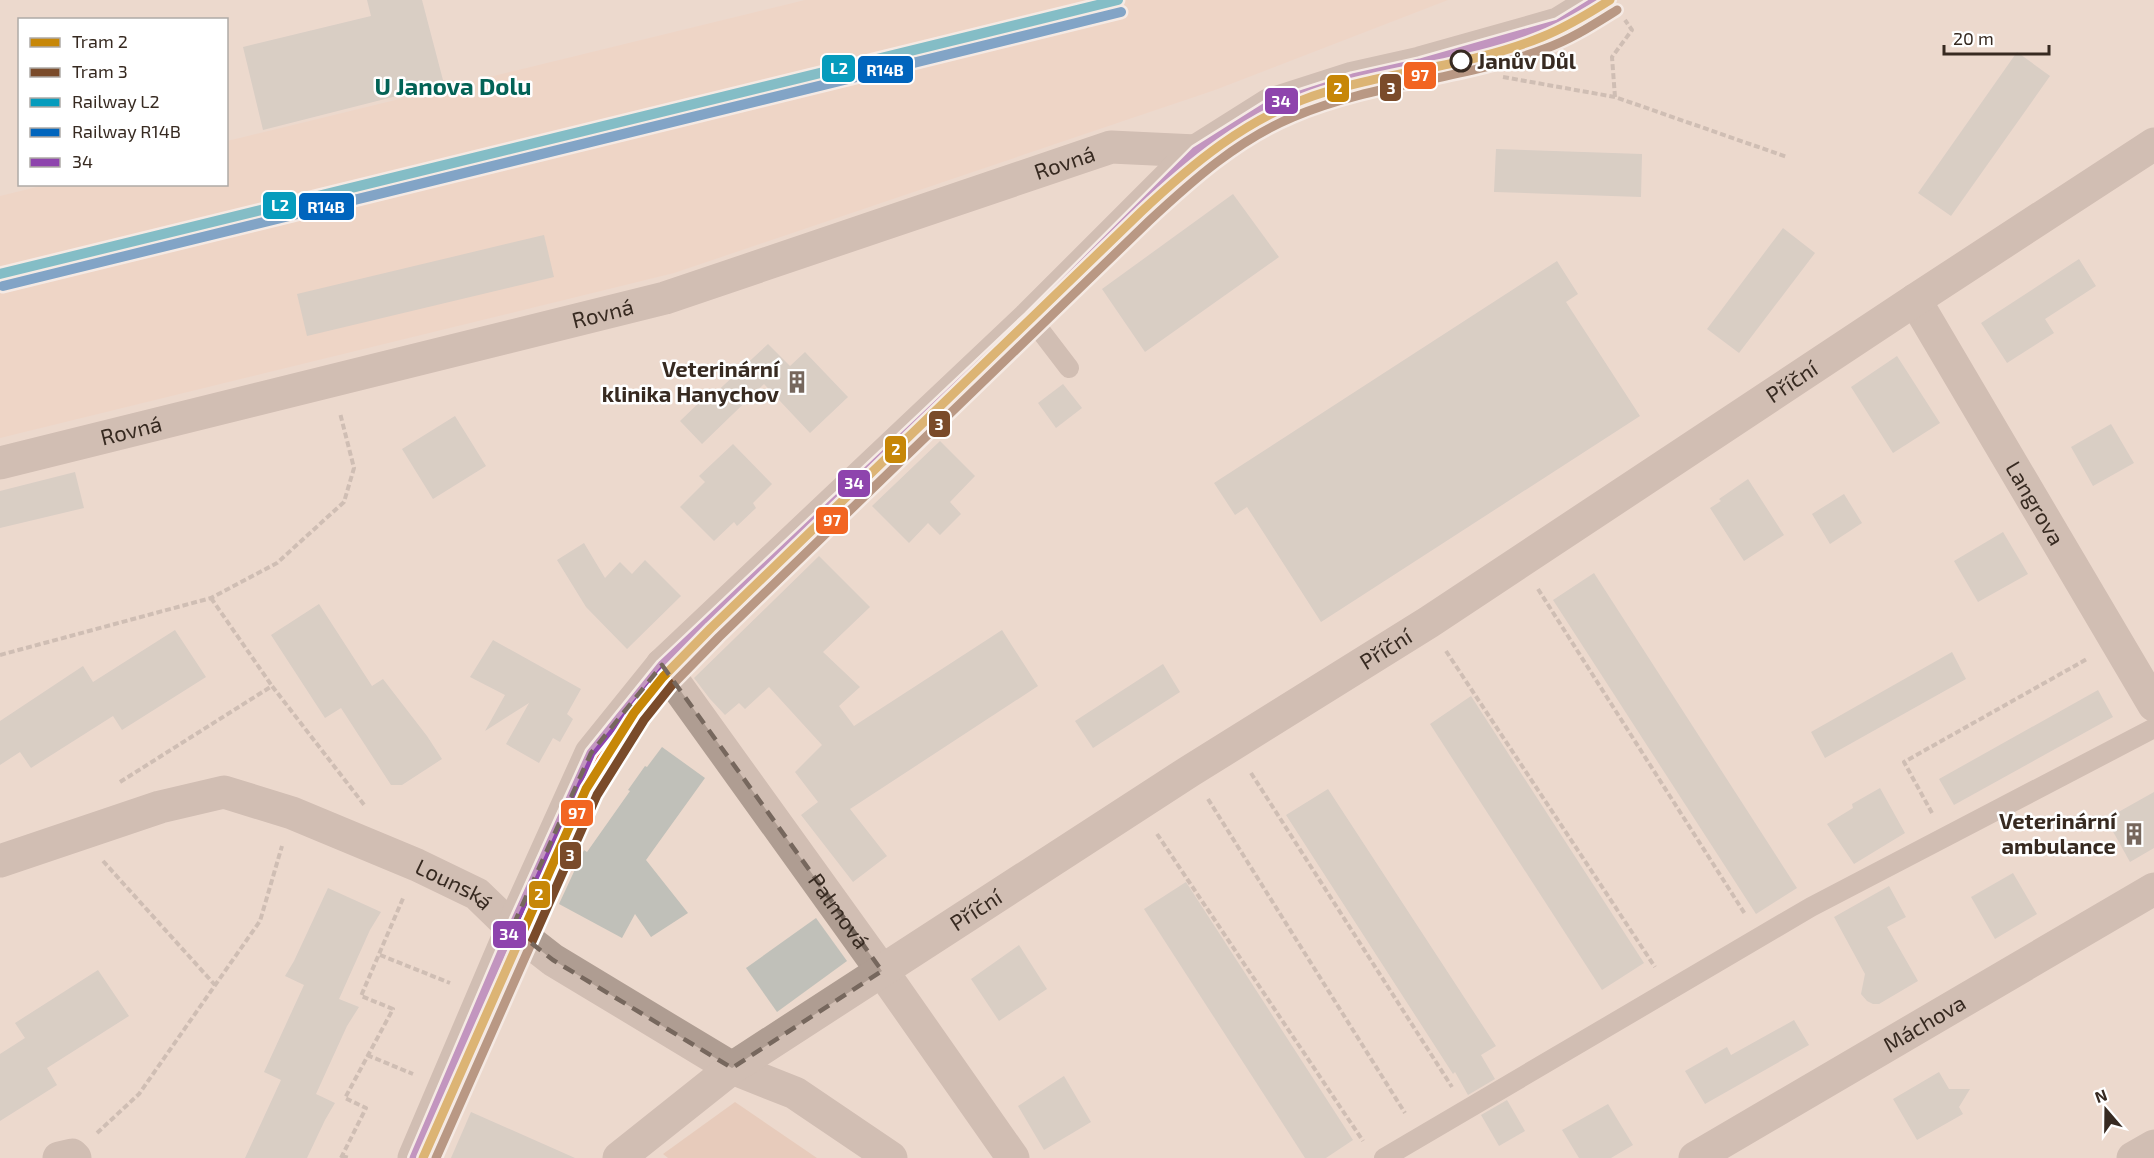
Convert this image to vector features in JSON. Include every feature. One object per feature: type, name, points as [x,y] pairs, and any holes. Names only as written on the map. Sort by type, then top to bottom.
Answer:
[{"type":"street","points":[[414,1158],[512,928],[591,753],[662,665],[1030,317],[1196,151],[1269,105],[1353,78],[1419,63],[1609,8]]},
{"type":"street","name":"Příční","points":[[637,1153],[732,1068],[1190,771],[1429,622],[2154,144]]},
{"type":"street","name":"Rovná","points":[[0,464],[665,298],[1111,147],[1196,151]]},
{"type":"street","name":"Langrova","points":[[1915,300],[2154,705]]},
{"type":"street","name":"Palmová","points":[[662,665],[1013,1158]]},
{"type":"street","name":"Lounská","points":[[0,861],[160,807],[224,792],[292,813],[417,865],[477,894],[512,928],[553,960],[732,1068],[795,1093],[891,1158]]},
{"type":"street","name":"Máchova","points":[[1695,1158],[2154,890]]},
{"type":"street","points":[[2133,1158],[2154,1146]]},
{"type":"lane","points":[[1030,317],[1069,368]]},
{"type":"lane","points":[[1376,1153],[1420,1136],[1467,1110],[1811,907],[2154,728]]},
{"type":"path","points":[[1609,8],[1632,30],[1612,57],[1615,97]]},
{"type":"path","points":[[1493,75],[1615,97],[1787,157]]},
{"type":"path","points":[[0,656],[11,651],[211,598],[277,563],[345,502],[354,468],[332,381]]},
{"type":"path","points":[[1520,562],[1760,938]]},
{"type":"path","points":[[211,598],[272,686]]},
{"type":"path","points":[[1946,837],[1904,762],[2117,642]]},
{"type":"path","points":[[1450,659],[1670,990]]},
{"type":"path","points":[[1190,771],[1420,1136]]},
{"type":"path","points":[[1253,776],[1467,1110]]},
{"type":"path","points":[[68,1157],[139,1094],[260,921],[292,813]]},
{"type":"path","points":[[1156,833],[1376,1153]]},
{"type":"path","points":[[79,834],[215,985]]},
{"type":"path","points":[[349,1158],[342,1157],[366,1108],[345,1098],[393,1009],[362,996],[417,865]]},
{"type":"path","points":[[380,955],[450,983]]},
{"type":"path","points":[[367,1055],[413,1074]]},
{"type":"highlighted area","points":[[662,665],[882,971],[732,1068],[553,960],[512,928],[591,753]]},
{"type":"shaded area","points":[[805,0],[1448,0],[1215,90],[674,273],[0,438],[0,196],[41,186],[228,186],[228,141]]},
{"type":"shaded area","points":[[735,1102],[817,1158],[668,1158],[663,1154]]},
{"type":"building","points":[[367,0],[422,0],[444,84],[263,130],[243,47],[371,16]]},
{"type":"building","points":[[2017,52],[2050,76],[1951,216],[1918,193]]},
{"type":"building","points":[[1496,149],[1642,154],[1641,197],[1494,192]]},
{"type":"building","points":[[1233,194],[1279,257],[1145,352],[1102,289]]},
{"type":"building","points":[[1783,228],[1815,253],[1739,353],[1707,329]]},
{"type":"building","points":[[544,235],[554,277],[307,336],[297,294]]},
{"type":"building","points":[[2079,259],[2096,286],[2045,319],[2054,333],[2007,363],[1981,323]]},
{"type":"building","points":[[1557,261],[1578,294],[1566,302],[1640,416],[1321,622],[1247,507],[1235,515],[1214,483]]},
{"type":"building","name":"Veterinární klinika Hanychov","points":[[768,344],[790,366],[805,352],[848,397],[810,433],[764,384],[702,444],[680,421],[707,395],[710,398]]},
{"type":"building","points":[[1897,356],[1940,423],[1893,453],[1851,387]]},
{"type":"building","points":[[1063,384],[1082,408],[1056,428],[1038,403]]},
{"type":"building","points":[[455,416],[486,466],[433,499],[402,449]]},
{"type":"building","points":[[2111,424],[2134,463],[2093,486],[2071,447]]},
{"type":"building","points":[[940,441],[975,476],[950,502],[961,514],[940,535],[928,523],[909,543],[872,506]]},
{"type":"building","points":[[733,444],[772,484],[753,503],[756,508],[737,526],[734,522],[714,541],[680,507],[705,482],[699,476]]},
{"type":"building","points":[[75,472],[84,508],[0,528],[0,491]]},
{"type":"building","points":[[1748,479],[1784,535],[1744,561],[1710,508]]},
{"type":"building","points":[[1844,494],[1862,523],[1830,544],[1812,514]]},
{"type":"building","points":[[2003,532],[2028,574],[1978,602],[1954,561]]},
{"type":"building","points":[[584,543],[605,578],[620,562],[632,574],[645,560],[681,596],[627,649],[586,607],[557,560]]},
{"type":"building","points":[[819,556],[870,607],[823,652],[860,687],[839,706],[854,726],[1002,630],[1038,686],[850,809],[887,856],[853,882],[801,815],[818,802],[795,772],[822,745],[769,687],[745,709],[739,703],[725,715],[694,678]]},
{"type":"building","points":[[1594,573],[1797,888],[1756,914],[1553,600]]},
{"type":"building","points":[[319,604],[372,686],[383,679],[442,759],[402,785],[391,785],[341,708],[325,718],[271,635]]},
{"type":"building","points":[[175,630],[206,677],[122,730],[113,716],[31,768],[20,752],[0,765],[0,721],[83,666],[93,682]]},
{"type":"building","points":[[493,640],[581,689],[567,714],[573,719],[560,742],[553,738],[539,763],[506,744],[529,703],[485,731],[505,695],[470,677]]},
{"type":"building","points":[[1952,652],[1966,679],[1825,758],[1811,732]]},
{"type":"building","points":[[1163,664],[1180,692],[1093,748],[1075,721]]},
{"type":"building","points":[[2098,690],[2113,717],[1954,805],[1939,779]]},
{"type":"building","points":[[1471,696],[1644,963],[1602,990],[1430,724]]},
{"type":"building","points":[[662,747],[705,778],[646,860],[688,913],[651,937],[635,914],[622,938],[559,904],[584,850],[587,852],[645,766],[647,767]]},
{"type":"building","points":[[1880,788],[1905,833],[1854,864],[1827,824],[1853,808],[1852,804]]},
{"type":"building","points":[[1328,789],[1496,1046],[1481,1055],[1495,1079],[1468,1095],[1286,815]]},
{"type":"building","name":"Veterinární ambulance","points":[[2154,792],[2154,848],[2130,862],[2106,819]]},
{"type":"building","points":[[2013,873],[2037,914],[1995,939],[1971,897]]},
{"type":"building","points":[[1186,882],[1353,1140],[1326,1158],[1305,1158],[1144,909]]},
{"type":"building","points":[[1889,886],[1906,917],[1887,927],[1918,981],[1879,1004],[1873,1004],[1861,994],[1865,974],[1834,917]]},
{"type":"building","points":[[328,888],[381,912],[370,930],[339,999],[359,1007],[347,1026],[316,1094],[335,1103],[307,1158],[245,1158],[281,1080],[264,1072],[304,985],[285,976]]},
{"type":"building","points":[[816,918],[847,961],[777,1012],[746,968]]},
{"type":"building","points":[[1019,945],[1047,989],[999,1021],[971,979]]},
{"type":"building","points":[[98,970],[129,1016],[47,1068],[57,1085],[0,1121],[0,1054],[25,1038],[15,1023]]},
{"type":"building","points":[[1794,1020],[1809,1045],[1705,1104],[1685,1071],[1727,1047],[1731,1055]]},
{"type":"building","points":[[1939,1072],[1949,1089],[1970,1089],[1959,1107],[1963,1114],[1917,1140],[1893,1099]]},
{"type":"building","points":[[1064,1076],[1091,1122],[1044,1150],[1018,1106]]},
{"type":"building","points":[[1507,1100],[1525,1131],[1499,1146],[1481,1115]]},
{"type":"building","points":[[1608,1104],[1633,1145],[1611,1158],[1579,1158],[1562,1130]]},
{"type":"building","points":[[471,1112],[575,1158],[451,1158]]},
{"type":"tram line","name":"2","points":[[423,1158],[586,789],[634,713],[663,677],[711,628],[1141,212],[1200,160],[1221,145],[1265,117],[1313,96],[1370,80],[1457,62],[1514,47],[1560,29],[1610,0]]},
{"type":"tram line","name":"3","points":[[436,1158],[597,795],[644,720],[672,685],[719,637],[1149,221],[1199,176],[1235,149],[1273,126],[1323,106],[1355,96],[1482,68],[1544,49],[1572,37],[1617,10]]},
{"type":"rail line","name":"L2","points":[[0,274],[1118,0]]},
{"type":"rail line","name":"R14B","points":[[3,286],[1121,12]]},
{"type":"transit line","name":"34","points":[[414,1158],[512,928],[591,753],[662,665],[1030,317],[1196,151],[1269,105],[1353,78],[1420,63],[1558,24],[1597,0]]},
{"type":"transit line","name":"97","points":[[427,1158],[523,933],[601,759],[671,673],[1038,326],[1204,160],[1274,116],[1356,90],[1423,75],[1561,36],[1603,10]]},
{"type":"place","name":"Janův Důl","points":[[1461,61]]},
{"type":"place","name":"Veterinární klinika Hanychov","points":[[797,382]]},
{"type":"place","name":"Veterinární ambulance","points":[[2134,834]]},
{"type":"district","name":"U Janova Dolu","points":[[453,87]]}]
